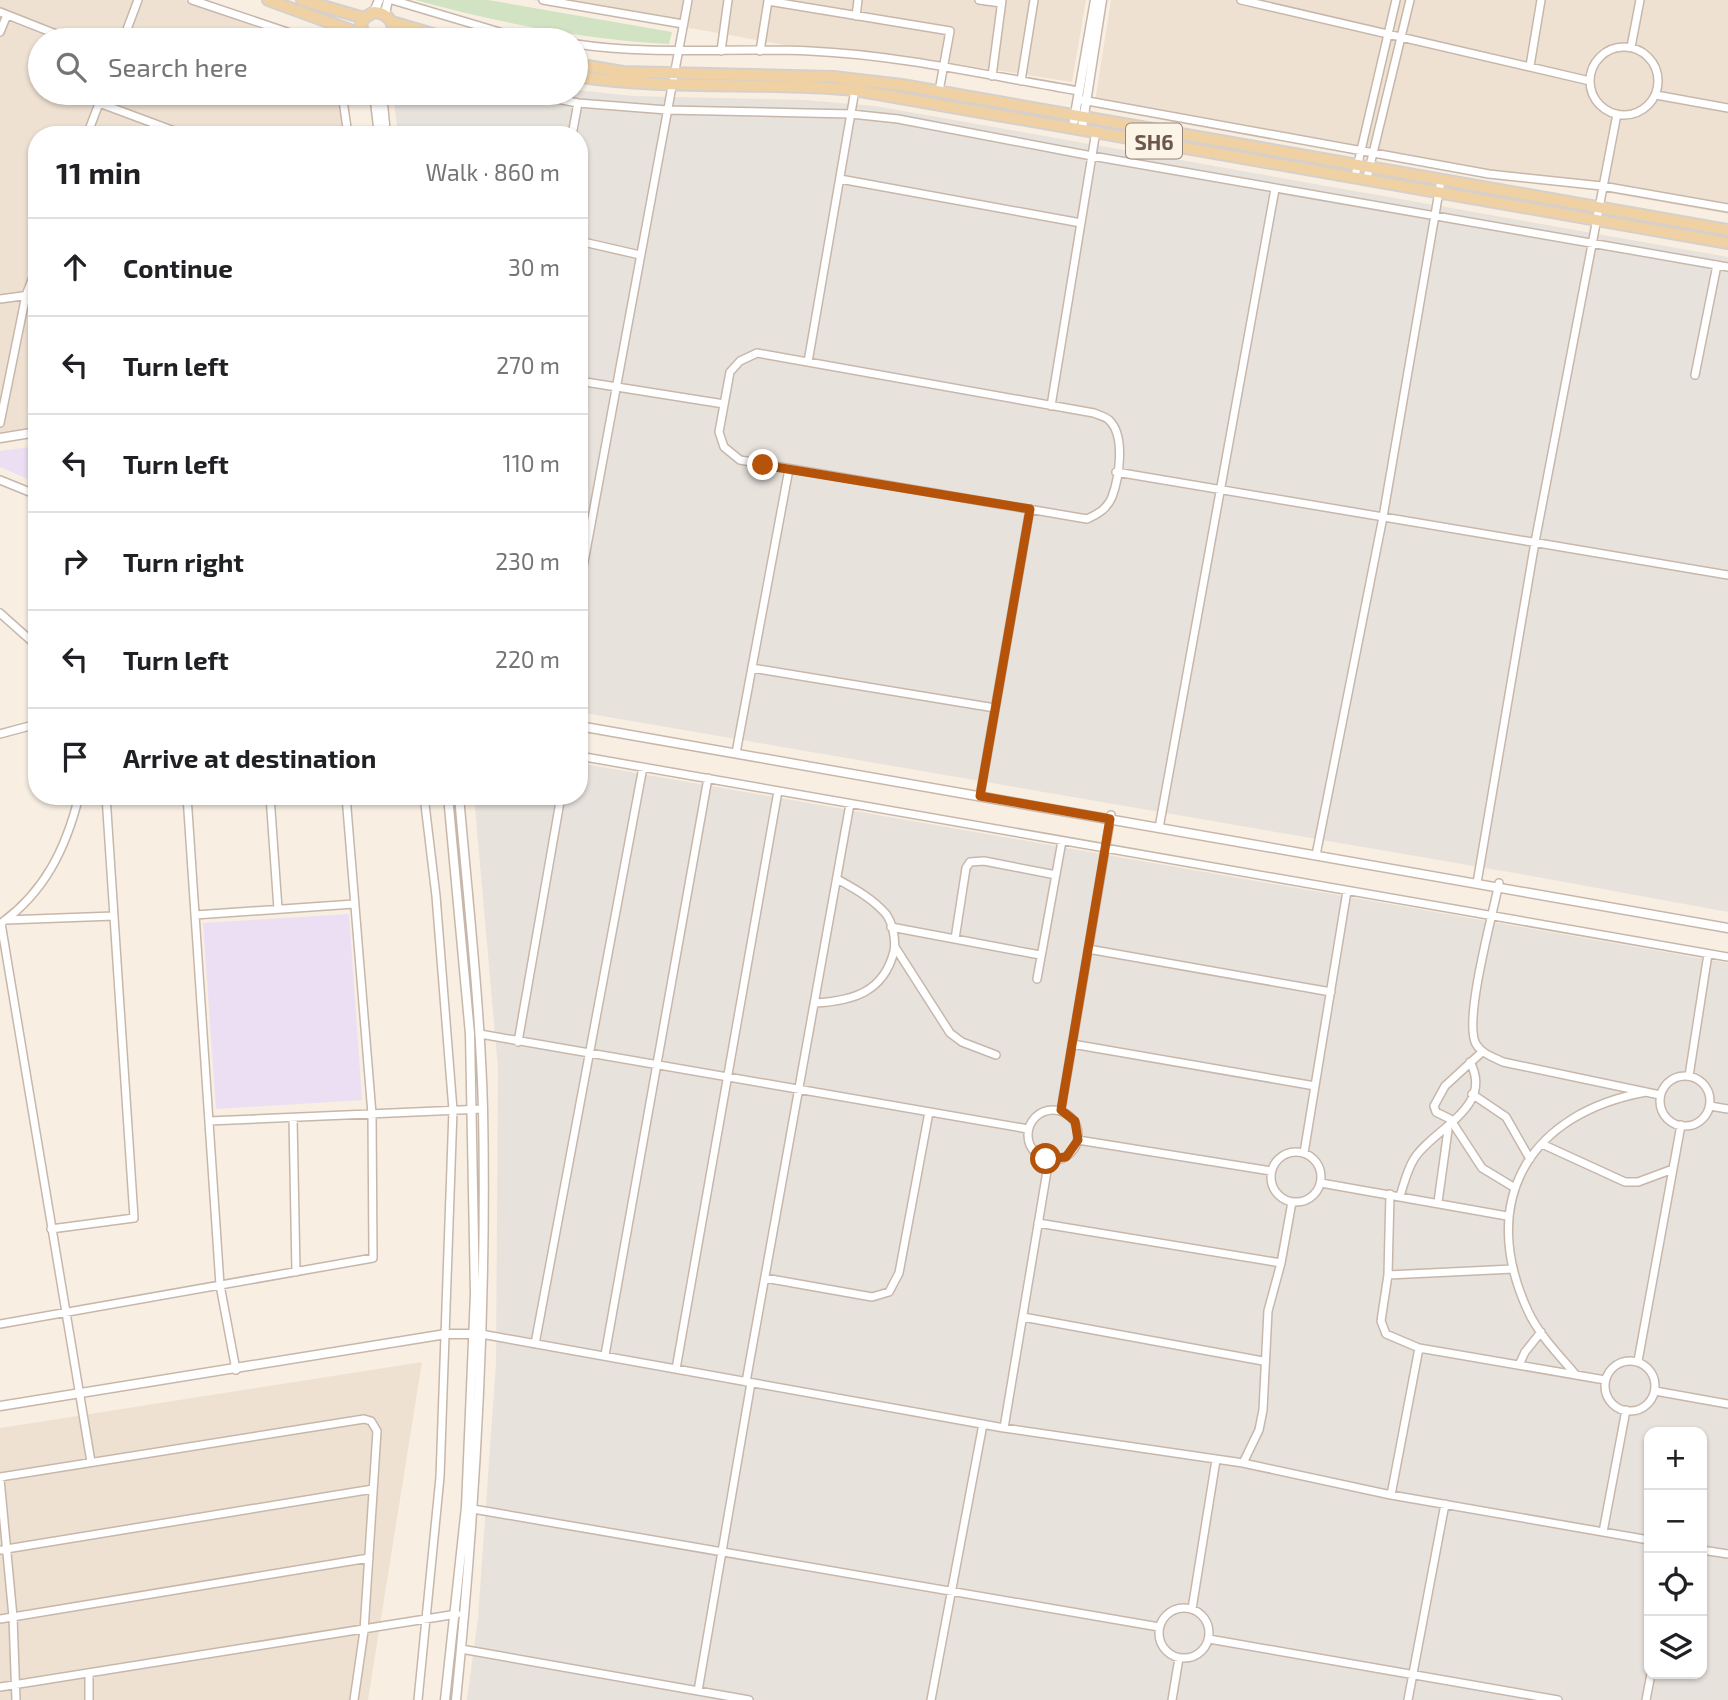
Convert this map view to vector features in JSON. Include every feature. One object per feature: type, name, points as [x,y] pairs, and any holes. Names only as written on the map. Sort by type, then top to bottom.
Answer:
[{"type":"main road","points":[[268,0],[340,28]]},
{"type":"main road","points":[[302,0],[379,17],[414,28]]},
{"type":"main road","points":[[370,28],[379,17]]},
{"type":"main road","points":[[379,17],[386,28]]},
{"type":"main road","name":"SH6","points":[[588,66],[672,80],[856,90],[1078,122],[1356,170]]},
{"type":"main road","name":"SH6","points":[[588,78],[618,83],[833,76],[939,91],[1078,122],[1096,131],[1728,230]]},
{"type":"main road","name":"SH6","points":[[1440,185],[1595,220],[1728,243]]},
{"type":"street","points":[[128,28],[138,0]]},
{"type":"street","points":[[192,0],[275,28]]},
{"type":"street","points":[[379,0],[379,17]]},
{"type":"street","points":[[379,17],[390,0],[486,28]]},
{"type":"street","points":[[542,0],[683,24]]},
{"type":"street","points":[[588,542],[688,0]]},
{"type":"street","points":[[721,51],[729,0]]},
{"type":"street","points":[[856,16],[858,0]]},
{"type":"street","points":[[979,0],[1001,1],[992,76]]},
{"type":"street","points":[[1021,81],[1034,0]]},
{"type":"street","points":[[1078,122],[1094,0]]},
{"type":"street","points":[[1081,97],[1102,0]]},
{"type":"street","points":[[1241,0],[1402,35],[1590,81]]},
{"type":"street","points":[[1356,170],[1396,0]]},
{"type":"street","points":[[1369,172],[1410,0]]},
{"type":"street","points":[[1530,66],[1541,0]]},
{"type":"street","points":[[1631,47],[1640,0]]},
{"type":"street","points":[[760,51],[768,1],[950,31],[939,91]]},
{"type":"street","points":[[0,32],[3,14],[40,28]]},
{"type":"street","points":[[588,46],[616,50],[810,51],[943,68],[1021,81],[1081,97],[1489,174],[1602,186],[1728,208]]},
{"type":"street","points":[[1631,47],[1649,56],[1657,67],[1659,81],[1656,95],[1638,113],[1617,114],[1600,105],[1592,94],[1590,81],[1593,67],[1600,56],[1611,49],[1631,47]]},
{"type":"street","points":[[808,362],[856,90]]},
{"type":"street","points":[[1656,95],[1728,108]]},
{"type":"street","points":[[588,104],[667,110],[851,114],[898,119],[1275,189],[1435,214],[1728,267]]},
{"type":"street","points":[[90,126],[98,105]]},
{"type":"street","points":[[104,105],[161,126]]},
{"type":"street","points":[[344,105],[347,126]]},
{"type":"street","points":[[375,105],[378,126]]},
{"type":"street","points":[[383,105],[385,126]]},
{"type":"street","points":[[574,126],[578,105]]},
{"type":"street","points":[[1478,882],[1535,542],[1617,114]]},
{"type":"street","points":[[1051,406],[1096,131]]},
{"type":"street","points":[[840,179],[1081,223]]},
{"type":"street","points":[[1316,853],[1383,517],[1440,185]]},
{"type":"street","points":[[1160,826],[1275,189]]},
{"type":"street","points":[[588,243],[640,255]]},
{"type":"street","points":[[1695,375],[1717,265]]},
{"type":"street","points":[[0,423],[28,290]]},
{"type":"street","points":[[0,299],[26,295]]},
{"type":"street","points":[[757,353],[808,362],[1094,413],[1108,419],[1116,431],[1120,449],[1112,497],[1101,513],[1087,519],[789,470],[740,460],[724,447],[719,432],[724,404],[730,372],[740,361],[757,353]]},
{"type":"street","points":[[588,382],[724,404]]},
{"type":"street","points":[[0,438],[28,433]]},
{"type":"street","points":[[736,751],[789,470]]},
{"type":"street","points":[[1116,472],[1728,575]]},
{"type":"street","points":[[0,480],[28,491]]},
{"type":"street","points":[[980,794],[1030,509]]},
{"type":"street","points":[[0,613],[28,638]]},
{"type":"street","points":[[752,668],[995,708]]},
{"type":"street","points":[[0,734],[28,726]]},
{"type":"street","points":[[588,726],[1728,925]]},
{"type":"street","points":[[588,757],[1728,957]]},
{"type":"street","points":[[535,1344],[592,1054],[643,767]]},
{"type":"street","points":[[605,1355],[708,778]]},
{"type":"street","points":[[676,1369],[778,791]]},
{"type":"street","points":[[698,1691],[765,1278],[850,804]]},
{"type":"street","points":[[2,922],[33,895],[53,868],[69,835],[77,805]]},
{"type":"street","points":[[51,1229],[134,1217],[107,805]]},
{"type":"street","points":[[188,805],[220,1285],[236,1370]]},
{"type":"street","points":[[271,805],[278,909]]},
{"type":"street","points":[[0,1324],[373,1258],[372,1114],[347,805]]},
{"type":"street","points":[[418,1700],[440,1477],[453,1110],[436,896],[425,805]]},
{"type":"street","points":[[445,1700],[466,1507],[477,1334],[470,1034],[448,805]]},
{"type":"street","points":[[456,1700],[473,1509],[483,1109],[480,1034],[460,805]]},
{"type":"street","points":[[518,1042],[559,805]]},
{"type":"street","points":[[1061,1110],[1110,817]]},
{"type":"street","points":[[1037,979],[1062,841]]},
{"type":"street","points":[[955,939],[965,868],[970,862],[984,861],[1056,875]]},
{"type":"street","points":[[837,879],[870,898],[888,917],[895,947],[950,1033],[962,1042],[996,1055]]},
{"type":"street","points":[[1498,885],[1472,1015],[1473,1038],[1482,1052],[1503,1062],[1660,1095]]},
{"type":"street","points":[[1304,1153],[1347,891]]},
{"type":"street","points":[[195,915],[354,904]]},
{"type":"street","points":[[2,922],[114,916]]},
{"type":"street","points":[[2,922],[91,1462]]},
{"type":"street","points":[[891,927],[1040,955]]},
{"type":"street","points":[[815,1003],[846,1001],[874,988],[889,970],[895,947]]},
{"type":"street","points":[[1088,949],[1331,992]]},
{"type":"street","points":[[1689,1076],[1708,954]]},
{"type":"street","points":[[480,1034],[1028,1129]]},
{"type":"street","points":[[1072,1044],[1315,1086]]},
{"type":"street","points":[[1438,1202],[1450,1119],[1436,1112],[1434,1103],[1445,1086],[1482,1052]]},
{"type":"street","points":[[1400,1196],[1413,1160],[1468,1107],[1476,1076],[1470,1062]]},
{"type":"street","points":[[1689,1076],[1701,1080],[1707,1087],[1710,1106],[1698,1123],[1681,1125],[1670,1121],[1662,1113],[1660,1095],[1673,1078],[1689,1076]]},
{"type":"street","points":[[1576,1375],[1528,1313],[1513,1269],[1507,1216],[1515,1188],[1530,1159],[1542,1144],[1575,1115],[1599,1102],[1646,1092]]},
{"type":"street","points":[[1472,1094],[1506,1117],[1530,1159]]},
{"type":"street","points":[[1710,1106],[1728,1109]]},
{"type":"street","points":[[209,1121],[483,1109]]},
{"type":"street","points":[[1061,1110],[1075,1121],[1078,1140],[1066,1157],[1049,1159],[1038,1155],[1031,1147],[1028,1129],[1041,1112],[1061,1110]]},
{"type":"street","points":[[765,1278],[872,1297],[889,1292],[899,1273],[929,1112]]},
{"type":"street","points":[[293,1118],[296,1272]]},
{"type":"street","points":[[1638,1361],[1681,1125]]},
{"type":"street","points":[[1450,1127],[1482,1168],[1515,1188]]},
{"type":"street","points":[[1078,1140],[1271,1171]]},
{"type":"street","points":[[1542,1144],[1625,1182],[1638,1182],[1673,1169]]},
{"type":"street","points":[[1304,1153],[1318,1164],[1321,1183],[1309,1200],[1292,1202],[1280,1198],[1273,1189],[1271,1171],[1284,1155],[1304,1153]]},
{"type":"street","points":[[1004,1428],[1049,1159]]},
{"type":"street","points":[[1321,1183],[1507,1216]]},
{"type":"street","points":[[1390,1194],[1388,1275],[1381,1328],[1385,1334],[1419,1349],[1605,1380]]},
{"type":"street","points":[[1242,1463],[1259,1430],[1263,1410],[1263,1361],[1268,1311],[1281,1263],[1292,1202]]},
{"type":"street","points":[[1038,1223],[1281,1263]]},
{"type":"street","points":[[1388,1275],[1513,1269]]},
{"type":"street","points":[[1023,1317],[1263,1361]]},
{"type":"street","points":[[1519,1365],[1525,1352],[1541,1332]]},
{"type":"street","points":[[0,1406],[446,1334],[477,1334],[1004,1428],[1242,1463],[1391,1495],[1644,1539]]},
{"type":"street","points":[[1391,1495],[1419,1349]]},
{"type":"street","points":[[1638,1361],[1652,1372],[1655,1391],[1643,1408],[1626,1410],[1615,1406],[1608,1398],[1605,1380],[1618,1363],[1638,1361]]},
{"type":"street","points":[[1655,1391],[1728,1404]]},
{"type":"street","points":[[1603,1532],[1626,1410]]},
{"type":"street","points":[[16,1700],[13,1617],[4,1549],[0,1478],[363,1419],[371,1421],[377,1431],[364,1631],[354,1700]]},
{"type":"street","points":[[931,1700],[983,1424]]},
{"type":"street","points":[[1192,1609],[1216,1460]]},
{"type":"street","points":[[4,1549],[373,1489]]},
{"type":"street","points":[[1408,1700],[1445,1504]]},
{"type":"street","points":[[473,1509],[1158,1627]]},
{"type":"street","points":[[1707,1550],[1728,1554]]},
{"type":"street","points":[[0,1619],[369,1558]]},
{"type":"street","points":[[1192,1609],[1206,1620],[1209,1639],[1196,1655],[1179,1658],[1168,1653],[1161,1645],[1158,1627],[1171,1611],[1192,1609]]},
{"type":"street","points":[[0,1687],[465,1613]]},
{"type":"street","points":[[1209,1639],[1558,1700]]},
{"type":"street","points":[[461,1649],[749,1700]]},
{"type":"street","points":[[1172,1700],[1179,1658]]},
{"type":"street","points":[[89,1673],[89,1700]]},
{"type":"street","points":[[1646,1700],[1650,1679]]},
{"type":"shaded area","points":[[0,0],[184,0],[259,28],[28,28],[28,105],[347,105],[349,126],[28,126],[28,432],[0,437]]},
{"type":"shaded area","points":[[532,0],[1086,0],[1072,82],[895,54],[802,48]]},
{"type":"shaded area","points":[[1111,0],[1728,0],[1728,214],[1095,102]]},
{"type":"shaded area","points":[[588,91],[632,96],[804,100],[875,106],[1728,257],[1728,912],[588,714],[588,126],[397,126],[394,105],[588,105]]},
{"type":"shaded area","points":[[28,447],[28,479],[0,467],[0,451]]},
{"type":"shaded area","points":[[588,765],[1728,963],[1728,1700],[467,1700],[478,1618],[496,1363],[498,1068],[475,805],[588,805]]},
{"type":"shaded area","points":[[349,914],[362,1100],[216,1109],[203,923]]},
{"type":"shaded area","points":[[422,1362],[368,1700],[0,1700],[0,1428]]},
{"type":"green space","points":[[415,0],[488,0],[672,32],[669,44],[588,36],[588,28],[538,28]]},
{"type":"route","points":[[763,465],[1030,509],[980,796],[1110,819],[1061,1110],[1075,1121],[1079,1131],[1078,1140],[1074,1150],[1066,1157],[1046,1159]]}]
